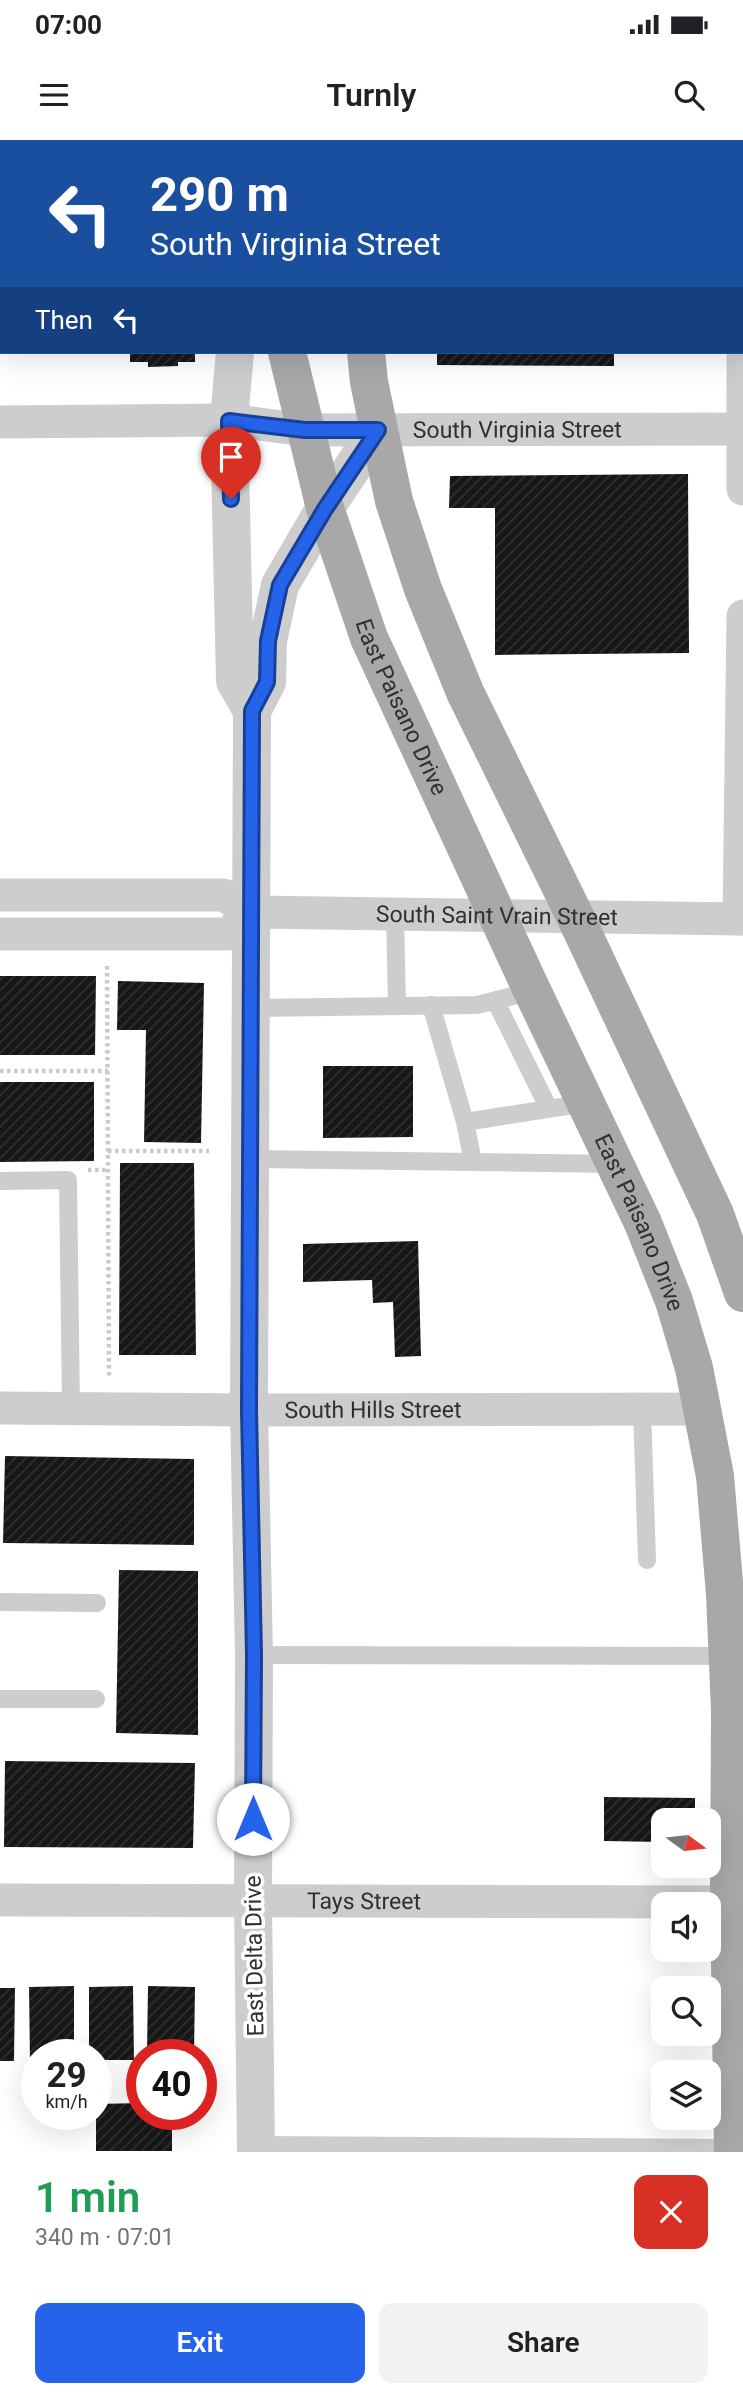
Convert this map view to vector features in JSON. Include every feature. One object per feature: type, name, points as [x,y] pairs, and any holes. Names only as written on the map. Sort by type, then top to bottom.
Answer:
[{"type":"main road","name":"East Paisano Drive","points":[[287,354],[325,509],[369,638],[532,991],[643,1223],[674,1301],[703,1409],[715,1476],[728,1656],[733,2150]]},
{"type":"main road","points":[[366,354],[378,430],[394,501],[423,589],[465,692],[575,916],[715,1214],[743,1293]]},
{"type":"street","name":"East Delta Drive","points":[[235,354],[229,421],[235,681],[252,711]]},
{"type":"street","points":[[743,354],[743,489]]},
{"type":"street","name":"South Virginia Street","points":[[0,422],[229,421],[305,430],[743,429]]},
{"type":"street","name":"East Delta Drive","points":[[256,2148],[254,1655],[249,1410],[252,711],[267,682],[268,641],[280,585],[325,509],[378,430]]},
{"type":"street","points":[[741,919],[743,616]]},
{"type":"street","name":"South Saint Vrain Street","points":[[0,895],[224,895],[250,912],[741,919]]},
{"type":"street","points":[[0,934],[228,934],[250,912]]},
{"type":"street","name":"South Hills Street","points":[[0,1408],[703,1409]]},
{"type":"street","name":"Tays Street","points":[[0,1900],[729,1902]]},
{"type":"lane","points":[[395,914],[397,1006]]},
{"type":"lane","points":[[251,1008],[477,1005],[532,991]]},
{"type":"lane","points":[[496,1002],[549,1109]]},
{"type":"lane","points":[[431,1005],[466,1122],[473,1162]]},
{"type":"lane","points":[[466,1122],[586,1103]]},
{"type":"lane","points":[[251,1159],[615,1164]]},
{"type":"lane","points":[[0,1181],[68,1180],[71,1408]]},
{"type":"lane","points":[[642,1409],[647,1560]]},
{"type":"lane","points":[[0,1602],[97,1603]]},
{"type":"lane","points":[[254,1655],[728,1656]]},
{"type":"lane","points":[[0,1699],[96,1699]]},
{"type":"lane","points":[[256,2148],[733,2150]]},
{"type":"path","points":[[107,962],[109,1376]]},
{"type":"path","points":[[0,1071],[108,1071]]},
{"type":"path","points":[[108,1151],[209,1151]]},
{"type":"building","points":[[130,354],[195,354],[195,362],[178,362],[178,366],[148,367],[148,362],[130,362]]},
{"type":"building","points":[[437,354],[614,354],[614,366],[437,365]]},
{"type":"building","points":[[688,474],[689,653],[495,655],[495,508],[449,508],[450,476]]},
{"type":"building","points":[[0,976],[96,976],[95,1055],[0,1055]]},
{"type":"building","points":[[118,981],[204,983],[201,1143],[144,1142],[146,1030],[117,1030]]},
{"type":"building","points":[[323,1066],[413,1066],[413,1137],[323,1138]]},
{"type":"building","points":[[0,1082],[94,1082],[94,1161],[0,1162]]},
{"type":"building","points":[[120,1163],[194,1163],[196,1355],[119,1355]]},
{"type":"building","points":[[418,1241],[421,1356],[395,1357],[393,1302],[373,1303],[372,1280],[303,1282],[303,1244]]},
{"type":"building","points":[[5,1456],[194,1459],[194,1545],[3,1543]]},
{"type":"building","points":[[119,1570],[198,1571],[198,1735],[116,1733]]},
{"type":"building","points":[[5,1761],[195,1763],[193,1848],[4,1847]]},
{"type":"building","points":[[604,1797],[695,1798],[695,1808],[651,1808],[651,1842],[604,1841]]},
{"type":"building","points":[[74,1986],[74,2039],[30,2039],[29,1987]]},
{"type":"building","points":[[133,1986],[134,2039],[126,2039],[126,2060],[112,2060],[112,2039],[89,2039],[89,1987]]},
{"type":"building","points":[[148,1986],[195,1987],[194,2039],[147,2039]]},
{"type":"building","points":[[0,1988],[15,1988],[14,2061],[0,2061]]},
{"type":"building","points":[[126,2103],[126,2130],[172,2130],[172,2151],[96,2151],[96,2130],[112,2130],[112,2104]]},
{"type":"route","points":[[231,499],[229,421],[305,430],[378,430],[325,509],[280,585],[272,612],[268,641],[267,682],[252,711],[249,1410],[254,1655],[253,1819]]}]
